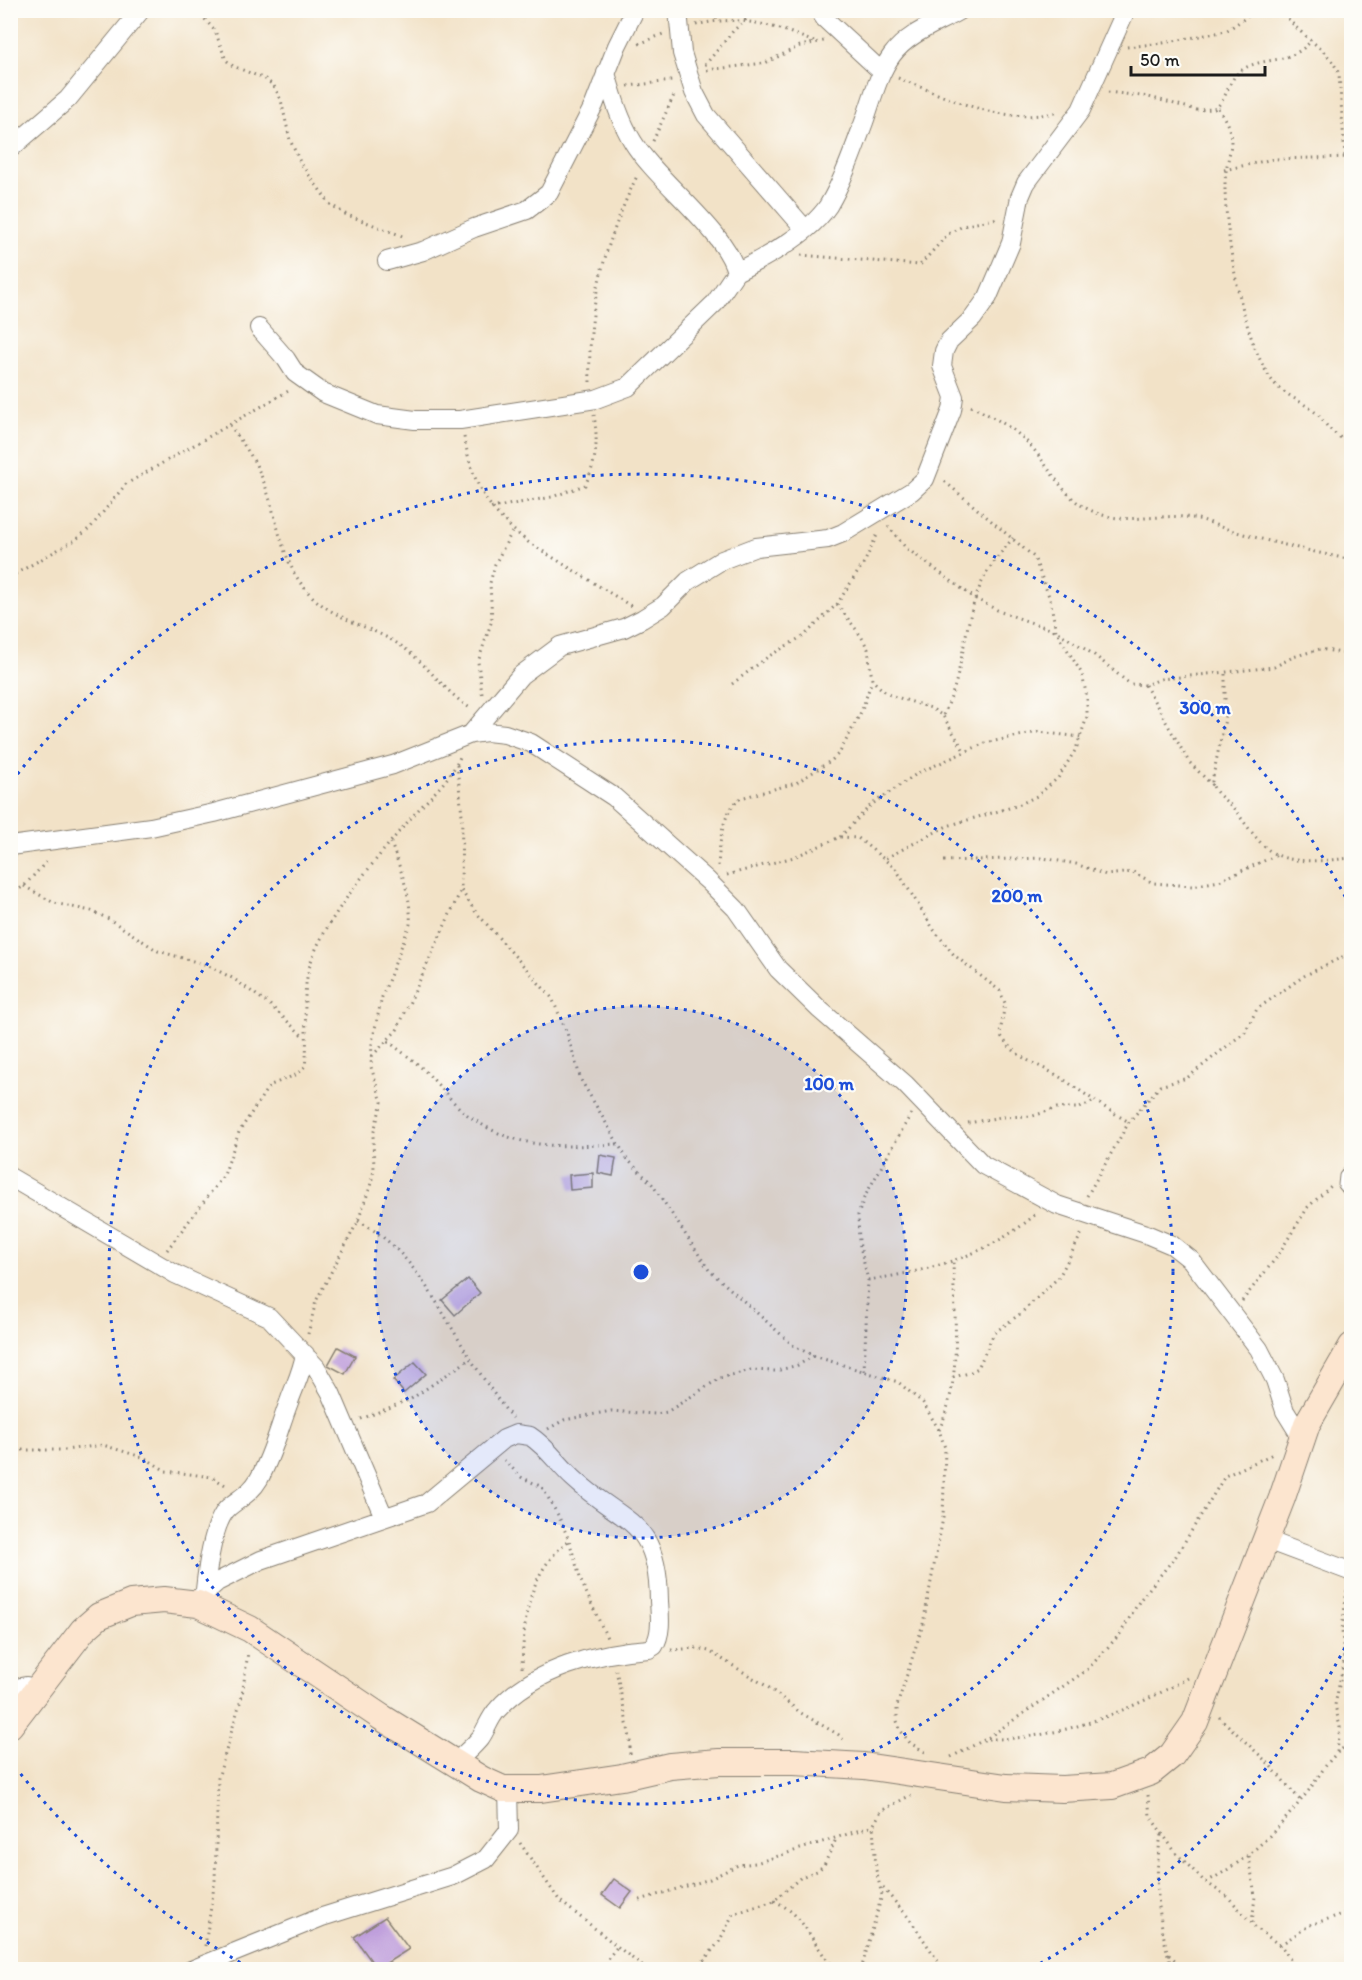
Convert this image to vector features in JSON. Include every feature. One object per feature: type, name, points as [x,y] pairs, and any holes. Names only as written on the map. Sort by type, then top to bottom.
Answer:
[{"type":"street","points":[[10,149],[68,99],[141,10]]},
{"type":"street","points":[[387,261],[423,251],[474,228],[527,210],[549,194],[594,105],[615,50],[634,10]]},
{"type":"street","points":[[819,10],[843,37],[882,72]]},
{"type":"street","points":[[259,328],[305,382],[323,393],[377,415],[415,420],[460,420],[591,400],[628,387],[715,303],[736,272],[772,253],[804,228],[828,205],[859,138],[882,72],[904,42],[960,10]]},
{"type":"street","points":[[471,734],[521,675],[560,646],[624,628],[647,616],[663,606],[688,581],[722,560],[756,548],[828,539],[887,512],[919,485],[930,469],[952,410],[954,397],[942,366],[944,351],[949,341],[973,318],[988,297],[1011,243],[1020,197],[1026,183],[1088,97],[1126,10]]},
{"type":"street","points":[[679,24],[685,77],[706,115],[804,228]]},
{"type":"street","points":[[606,74],[620,118],[633,144],[722,244],[736,272]]},
{"type":"street","points":[[10,846],[151,827],[214,813],[382,768],[471,734],[505,734],[531,743],[615,797],[713,879],[778,969],[919,1100],[983,1165],[1050,1202],[1172,1245],[1199,1269],[1259,1349],[1275,1380],[1286,1411],[1301,1434]]},
{"type":"street","points":[[10,1177],[157,1264],[269,1317],[305,1354],[332,1393],[384,1517]]},
{"type":"street","points":[[181,1602],[219,1612],[250,1629],[455,1763],[481,1779],[507,1789],[541,1789],[628,1776],[670,1766],[719,1761],[794,1762],[934,1770],[1006,1787],[1062,1789],[1112,1786],[1152,1772],[1178,1746],[1203,1706],[1301,1434],[1352,1346]]},
{"type":"street","points":[[205,1590],[209,1555],[215,1536],[227,1508],[242,1499],[258,1481],[275,1446],[301,1374],[305,1354]]},
{"type":"street","points":[[10,1725],[83,1630],[99,1616],[131,1603],[146,1600],[196,1601],[205,1590],[261,1560],[427,1503],[512,1435],[529,1437],[578,1483],[633,1522],[643,1534],[654,1557],[659,1583],[660,1622],[654,1646],[611,1652],[545,1675],[522,1688],[497,1710],[480,1738],[455,1763]]},
{"type":"street","points":[[1264,1539],[1350,1571]]},
{"type":"street","points":[[10,1689],[26,1686],[38,1689]]},
{"type":"street","points":[[197,1966],[322,1917],[453,1876],[486,1859],[510,1830],[507,1789]]},
{"type":"lane","points":[[1352,1166],[1344,1176],[1343,1185],[1352,1196]]},
{"type":"path","points":[[197,10],[215,31],[226,60],[233,66],[265,79],[274,86],[281,100],[290,140],[301,164],[330,204],[353,217],[404,236],[423,251]]},
{"type":"path","points":[[706,10],[718,20]]},
{"type":"path","points":[[758,10],[745,20],[699,73],[765,63],[800,46],[843,37]]},
{"type":"path","points":[[1111,48],[1163,43],[1226,31],[1257,10]]},
{"type":"path","points":[[1280,10],[1311,41],[1324,50],[1339,74],[1345,157]]},
{"type":"path","points":[[615,50],[655,36],[679,24],[718,20],[745,20],[775,27],[816,43]]},
{"type":"path","points":[[1218,108],[1236,74],[1247,67],[1288,58],[1302,52],[1311,41]]},
{"type":"path","points":[[882,72],[979,110],[1002,115],[1036,117],[1088,97],[1149,98],[1197,110],[1218,108]]},
{"type":"path","points":[[611,92],[631,85],[685,77]]},
{"type":"path","points":[[491,508],[552,497],[585,484],[593,469],[597,432],[591,400],[589,363],[598,277],[616,225],[645,157],[685,77]]},
{"type":"path","points":[[1218,108],[1231,129],[1232,141],[1224,170],[1231,247],[1250,334],[1273,382],[1318,414],[1330,429],[1352,446]]},
{"type":"path","points":[[1224,170],[1273,159],[1352,157]]},
{"type":"path","points":[[772,253],[920,265],[948,234],[963,226],[1002,216],[1020,197]]},
{"type":"path","points":[[10,577],[48,558],[91,527],[126,484],[305,382]]},
{"type":"path","points":[[954,397],[1001,421],[1026,441],[1072,496],[1083,506],[1101,515],[1119,520],[1157,517],[1200,519],[1253,537],[1352,560]]},
{"type":"path","points":[[460,420],[471,471],[491,508],[528,542],[647,616]]},
{"type":"path","points":[[230,425],[258,468],[285,551],[299,581],[314,600],[325,610],[360,624],[397,643],[418,659],[465,705],[484,718]]},
{"type":"path","points":[[886,858],[947,826],[1016,806],[1037,796],[1058,778],[1081,737],[1087,717],[1087,698],[1082,674],[1056,631],[1050,599],[1034,557],[930,469]]},
{"type":"path","points":[[887,512],[906,548],[976,599],[1001,612],[1056,631],[1093,654],[1130,684],[1145,685],[1161,679],[1274,667],[1293,657],[1320,649],[1352,655]]},
{"type":"path","points":[[732,684],[769,656],[805,635],[837,604],[865,561],[887,512]]},
{"type":"path","points":[[484,718],[478,662],[492,620],[490,583],[492,572],[513,530]]},
{"type":"path","points":[[943,716],[954,695],[976,599],[990,567],[1013,538]]},
{"type":"path","points":[[837,604],[868,649],[872,680],[862,710],[840,752],[832,760],[796,783],[741,798],[735,802],[723,829],[713,879],[794,857],[840,837],[871,805],[918,773],[985,743],[1038,732],[1081,737]]},
{"type":"path","points":[[1213,786],[1225,719],[1225,674]]},
{"type":"path","points":[[872,680],[887,694],[931,708],[943,716],[965,752]]},
{"type":"path","points":[[1145,685],[1189,762],[1213,786],[1263,845],[1277,855],[1306,860],[1352,858]]},
{"type":"path","points":[[157,1264],[224,1175],[239,1132],[265,1092],[272,1085],[298,1074],[305,1065],[304,991],[310,963],[321,940],[344,905],[391,843],[457,765],[471,734]]},
{"type":"path","points":[[371,1057],[397,1030],[461,890],[462,815],[457,765]]},
{"type":"path","points":[[840,837],[858,838],[886,858],[896,869],[934,930],[954,955],[1000,991],[1005,1003],[1000,1034],[1010,1047],[1033,1065],[1061,1077],[1094,1101],[1129,1122]]},
{"type":"path","points":[[10,895],[24,886],[66,839]]},
{"type":"path","points":[[305,1354],[316,1301],[358,1221],[374,1170],[373,1135],[382,1102],[371,1067],[371,1057],[382,997],[410,924],[411,912],[402,874],[391,843]]},
{"type":"path","points":[[944,861],[1043,858],[1076,864],[1106,874],[1133,872],[1153,883],[1192,886],[1219,881],[1277,855]]},
{"type":"path","points":[[24,886],[54,903],[92,911],[109,919],[158,951],[207,965],[234,979],[269,1004],[306,1038]]},
{"type":"path","points":[[461,890],[475,911],[552,998],[567,1033],[581,1080],[627,1159],[652,1184],[709,1270],[794,1346],[814,1356],[898,1382],[923,1403],[939,1430],[945,1448],[943,1518],[923,1624],[897,1706],[897,1721],[900,1730],[934,1770]]},
{"type":"path","points":[[953,1377],[975,1371],[994,1333],[1020,1314],[1059,1276],[1084,1214],[1129,1122],[1160,1086],[1187,1078],[1245,1032],[1257,1009],[1304,976],[1352,952]]},
{"type":"path","points":[[388,1041],[418,1064],[468,1115],[489,1128],[511,1137],[552,1147],[618,1144]]},
{"type":"path","points":[[864,1371],[868,1280],[859,1242],[858,1215],[864,1198],[919,1100]]},
{"type":"path","points":[[946,1129],[976,1121],[1033,1116],[1057,1108],[1080,1108],[1094,1101]]},
{"type":"path","points":[[1232,1314],[1276,1258],[1308,1207],[1344,1176]]},
{"type":"path","points":[[868,1280],[904,1275],[952,1261],[993,1245],[1019,1230],[1050,1202]]},
{"type":"path","points":[[358,1221],[381,1234],[405,1260],[440,1306],[471,1359],[529,1437],[564,1420],[611,1411],[656,1414],[667,1412],[720,1378],[751,1371],[776,1371],[798,1365],[814,1356]]},
{"type":"path","points":[[939,1430],[949,1405],[953,1377],[952,1261]]},
{"type":"path","points":[[345,1425],[411,1399],[471,1359]]},
{"type":"path","points":[[861,1970],[881,1903],[873,1826],[881,1811],[934,1770],[941,1761],[986,1739],[1087,1670],[1120,1634],[1140,1600],[1176,1556],[1225,1476],[1278,1452],[1301,1434]]},
{"type":"path","points":[[10,1450],[65,1450],[103,1445],[146,1458],[166,1471],[213,1477],[242,1499]]},
{"type":"path","points":[[493,1448],[521,1477],[542,1487],[569,1540],[581,1581],[603,1627],[611,1652],[630,1738],[628,1776]]},
{"type":"path","points":[[522,1688],[523,1639],[527,1607],[534,1587],[551,1556],[569,1540]]},
{"type":"path","points":[[1337,1752],[1340,1727],[1335,1705],[1344,1661],[1342,1614],[1350,1571]]},
{"type":"path","points":[[197,1966],[215,1880],[218,1778],[223,1755],[234,1732],[242,1696],[250,1629]]},
{"type":"path","points":[[654,1646],[668,1650],[709,1651],[768,1687],[801,1713],[839,1735],[864,1766]]},
{"type":"path","points":[[986,1739],[1012,1739],[1075,1727],[1140,1703],[1219,1661]]},
{"type":"path","points":[[1203,1706],[1269,1763],[1300,1800]]},
{"type":"path","points":[[1206,1882],[1249,1856],[1300,1800],[1328,1760],[1352,1743]]},
{"type":"path","points":[[1152,1772],[1147,1805],[1150,1816],[1161,1834],[1206,1882],[1228,1898],[1252,1924],[1280,1945],[1297,1970]]},
{"type":"path","points":[[640,1900],[710,1879],[738,1865],[756,1863],[873,1826]]},
{"type":"path","points":[[510,1830],[559,1900],[647,1970]]},
{"type":"path","points":[[1161,1834],[1156,1887],[1159,1916],[1172,1970]]},
{"type":"path","points":[[696,1970],[718,1942],[726,1923],[733,1914],[774,1901],[801,1877],[824,1865],[837,1837]]},
{"type":"path","points":[[1249,1856],[1255,1896],[1252,1924]]},
{"type":"path","points":[[881,1887],[909,1918],[944,1970]]},
{"type":"path","points":[[774,1901],[790,1908],[825,1959],[837,1970]]},
{"type":"path","points":[[1280,1945],[1310,1925],[1352,1911]]},
{"type":"path","points":[[604,1970],[609,1957],[617,1947]]},
{"type":"path","points":[[1168,1955],[1186,1970]]},
{"type":"building","points":[[600,1155],[616,1158],[613,1176],[598,1173]]},
{"type":"building","points":[[593,1173],[593,1188],[570,1190],[569,1175]]},
{"type":"building","points":[[468,1279],[480,1293],[455,1315],[442,1300]]},
{"type":"building","points":[[338,1347],[355,1356],[345,1374],[328,1365]]},
{"type":"building","points":[[415,1362],[426,1374],[404,1393],[393,1380]]},
{"type":"building","points":[[614,1879],[632,1892],[620,1908],[602,1895]]},
{"type":"building","points":[[385,1917],[409,1949],[377,1969],[354,1937]]}]
